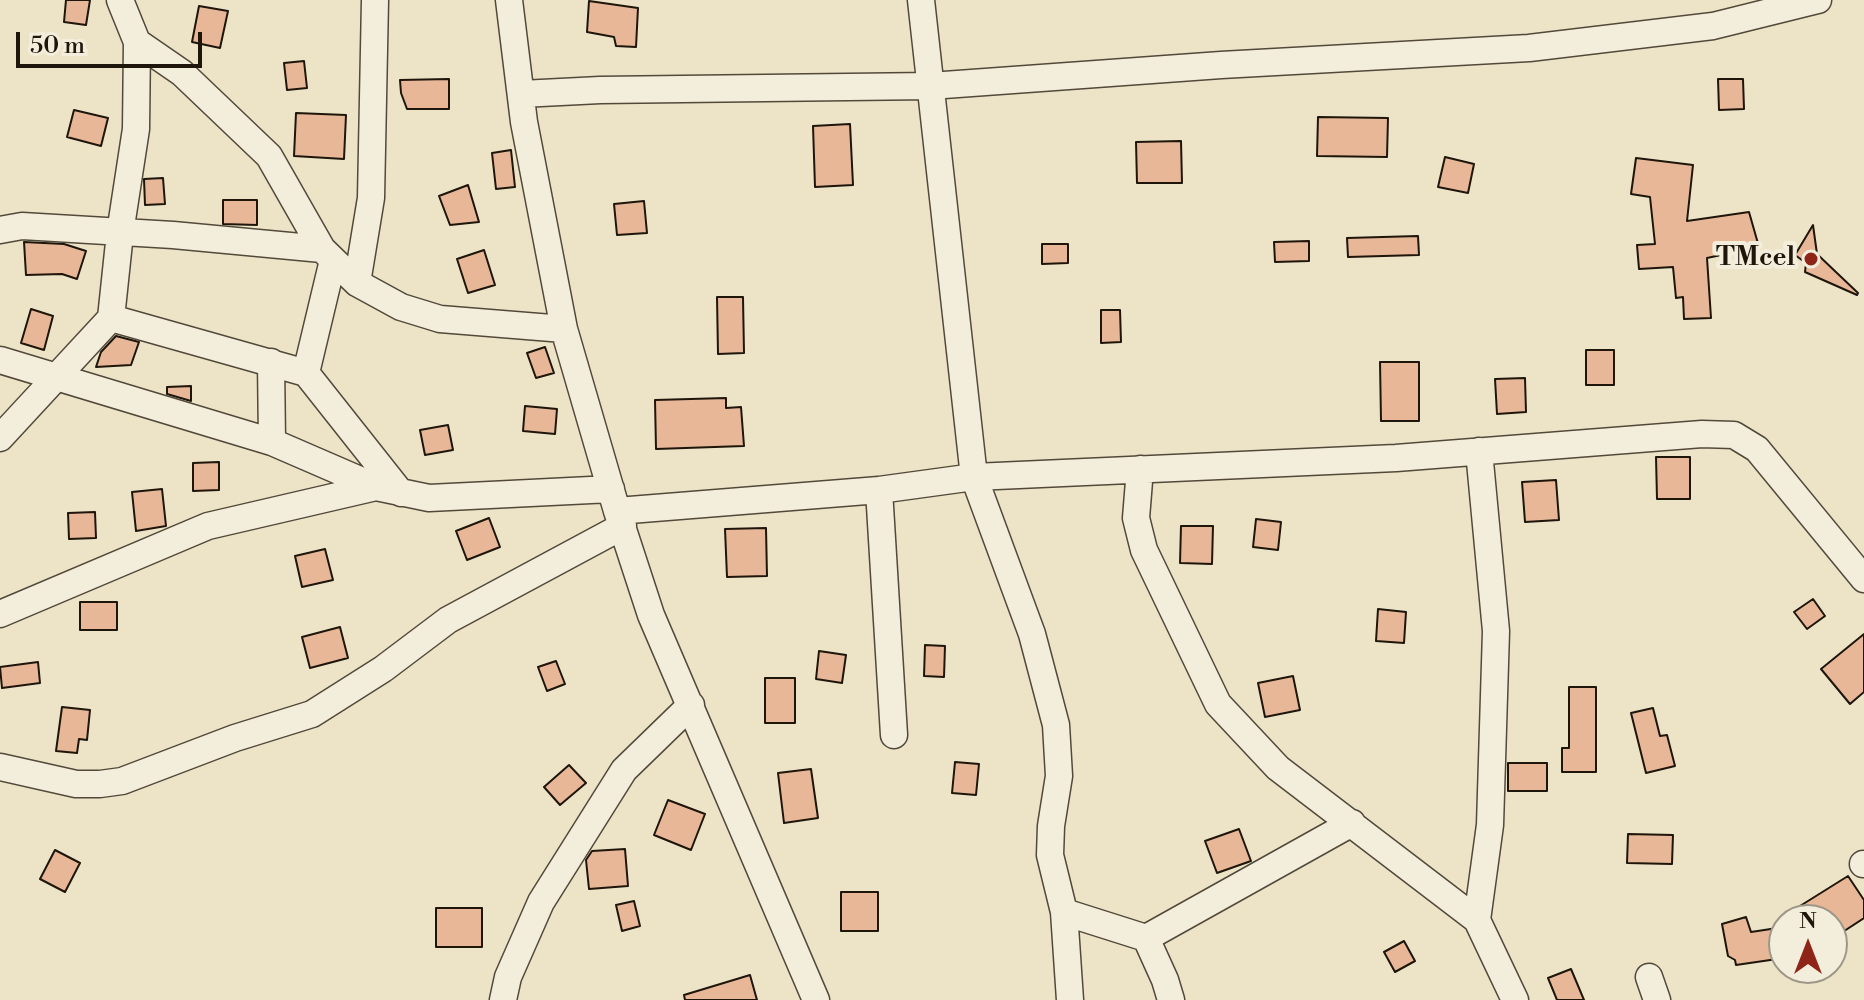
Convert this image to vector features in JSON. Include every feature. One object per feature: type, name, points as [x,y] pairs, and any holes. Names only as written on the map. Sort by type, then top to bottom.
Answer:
[{"type":"street","points":[[0,438],[111,318],[136,129],[137,42],[120,0]]},
{"type":"street","points":[[357,283],[371,198],[375,0]]},
{"type":"street","points":[[509,0],[524,122],[564,329],[617,508],[651,615],[816,1000]]},
{"type":"street","points":[[921,0],[974,477],[1032,634],[1056,725],[1059,776],[1050,855],[1064,912],[1070,1000]]},
{"type":"street","points":[[521,94],[600,90],[930,86],[1221,65],[1529,48],[1713,26],[1818,0]]},
{"type":"street","points":[[137,42],[182,73],[269,156],[328,255],[357,283],[401,307],[440,319],[564,329]]},
{"type":"street","points":[[0,230],[22,226],[173,235],[328,255]]},
{"type":"street","points":[[306,373],[328,255]]},
{"type":"street","points":[[111,318],[306,373],[389,490]]},
{"type":"street","points":[[0,360],[272,442],[389,490],[429,498],[617,508],[879,490],[974,477],[1396,458],[1702,434],[1734,435],[1757,449],[1864,579]]},
{"type":"street","points":[[271,362],[272,442]]},
{"type":"street","points":[[1477,920],[1490,825],[1496,631],[1479,451]]},
{"type":"street","points":[[1140,469],[1136,518],[1144,550],[1218,704],[1278,768],[1477,920],[1515,1000]]},
{"type":"street","points":[[0,614],[208,526],[389,490]]},
{"type":"street","points":[[879,490],[894,735]]},
{"type":"street","points":[[0,767],[76,784],[122,781],[235,738],[312,714],[383,669],[448,620],[617,508]]},
{"type":"street","points":[[503,1000],[508,977],[541,902],[624,770],[691,705]]},
{"type":"street","points":[[1064,912],[1146,938],[1352,823]]},
{"type":"street","points":[[1146,938],[1171,1000]]},
{"type":"building","points":[[66,0],[90,0],[86,25],[64,22]]},
{"type":"building","points":[[589,1],[638,8],[636,47],[616,46],[614,37],[587,32]]},
{"type":"building","points":[[199,6],[228,11],[220,48],[192,42]]},
{"type":"building","points":[[304,61],[307,88],[287,90],[284,63]]},
{"type":"building","points":[[449,79],[449,109],[407,109],[400,80]]},
{"type":"building","points":[[1718,79],[1743,79],[1744,109],[1719,110]]},
{"type":"building","points":[[74,110],[108,118],[101,146],[67,137]]},
{"type":"building","points":[[296,113],[346,115],[344,159],[294,156]]},
{"type":"building","points":[[1318,117],[1388,118],[1387,157],[1317,156]]},
{"type":"building","points":[[850,124],[853,185],[815,187],[813,126]]},
{"type":"building","points":[[1181,141],[1182,183],[1137,183],[1136,142]]},
{"type":"building","points":[[511,150],[515,187],[496,189],[492,153]]},
{"type":"building","points":[[1445,157],[1474,164],[1468,193],[1438,187]]},
{"type":"building","points":[[1636,158],[1693,165],[1687,221],[1749,212],[1759,247],[1707,258],[1711,318],[1684,319],[1683,297],[1676,298],[1673,267],[1639,269],[1637,245],[1655,244],[1650,197],[1631,194]]},
{"type":"building","points":[[163,178],[165,204],[145,205],[144,179]]},
{"type":"building","points":[[468,185],[479,222],[450,225],[439,196]]},
{"type":"building","points":[[223,200],[257,200],[257,225],[223,224]]},
{"type":"building","points":[[644,201],[647,233],[617,235],[614,204]]},
{"type":"building","name":"TMcel","points":[[1813,225],[1817,254],[1857,295],[1805,272],[1806,263],[1795,255]]},
{"type":"building","points":[[1418,236],[1419,255],[1348,257],[1347,238]]},
{"type":"building","points":[[1309,241],[1309,261],[1275,262],[1274,242]]},
{"type":"building","points":[[24,242],[64,244],[86,251],[77,279],[62,274],[26,275]]},
{"type":"building","points":[[1042,244],[1068,244],[1068,263],[1042,264]]},
{"type":"building","points":[[484,250],[495,285],[468,293],[457,259]]},
{"type":"building","points":[[717,297],[743,297],[744,353],[718,354]]},
{"type":"building","points":[[31,309],[53,316],[44,350],[21,343]]},
{"type":"building","points":[[1101,310],[1120,310],[1121,342],[1101,343]]},
{"type":"building","points":[[116,336],[139,342],[131,365],[96,367],[101,352]]},
{"type":"building","points":[[545,347],[554,373],[536,378],[527,353]]},
{"type":"building","points":[[1586,350],[1614,350],[1614,385],[1586,385]]},
{"type":"building","points":[[1380,362],[1419,362],[1419,421],[1381,421]]},
{"type":"building","points":[[1525,378],[1526,412],[1497,414],[1495,379]]},
{"type":"building","points":[[191,386],[191,401],[167,394],[167,387]]},
{"type":"building","points":[[726,398],[726,408],[741,407],[744,446],[656,449],[655,400]]},
{"type":"building","points":[[525,406],[557,409],[555,434],[523,431]]},
{"type":"building","points":[[448,425],[453,450],[425,455],[420,430]]},
{"type":"building","points":[[1656,457],[1690,457],[1690,499],[1657,499]]},
{"type":"building","points":[[219,462],[219,490],[193,491],[193,463]]},
{"type":"building","points":[[1556,480],[1559,520],[1525,522],[1522,482]]},
{"type":"building","points":[[162,489],[166,526],[136,531],[132,492]]},
{"type":"building","points":[[95,512],[96,538],[69,539],[68,513]]},
{"type":"building","points":[[489,518],[500,547],[467,560],[456,531]]},
{"type":"building","points":[[1256,519],[1281,522],[1278,550],[1253,547]]},
{"type":"building","points":[[1181,526],[1213,526],[1212,564],[1180,563]]},
{"type":"building","points":[[766,528],[767,576],[727,577],[725,529]]},
{"type":"building","points":[[325,549],[333,580],[302,587],[295,556]]},
{"type":"building","points":[[1813,599],[1825,616],[1807,629],[1794,612]]},
{"type":"building","points":[[80,602],[117,602],[117,630],[80,630]]},
{"type":"building","points":[[1378,609],[1406,612],[1404,643],[1376,641]]},
{"type":"building","points":[[340,627],[348,658],[310,668],[302,637]]},
{"type":"building","points":[[1864,634],[1864,692],[1850,704],[1821,669]]},
{"type":"building","points":[[925,645],[945,646],[944,677],[924,676]]},
{"type":"building","points":[[819,651],[846,655],[842,683],[816,679]]},
{"type":"building","points":[[556,661],[565,684],[547,691],[538,667]]},
{"type":"building","points":[[38,662],[40,683],[2,688],[0,667]]},
{"type":"building","points":[[1293,676],[1300,710],[1265,717],[1258,683]]},
{"type":"building","points":[[765,678],[795,678],[795,723],[765,723]]},
{"type":"building","points":[[1569,687],[1596,687],[1596,772],[1562,772],[1562,748],[1569,748]]},
{"type":"building","points":[[62,707],[90,710],[87,740],[79,739],[77,753],[56,751]]},
{"type":"building","points":[[1653,708],[1660,736],[1667,735],[1675,766],[1646,773],[1631,713]]},
{"type":"building","points":[[955,762],[979,764],[976,795],[952,793]]},
{"type":"building","points":[[1508,763],[1547,763],[1547,791],[1508,791]]},
{"type":"building","points":[[569,765],[586,783],[560,805],[544,787]]},
{"type":"building","points":[[811,769],[818,818],[784,823],[778,773]]},
{"type":"building","points":[[668,800],[705,814],[691,850],[654,835]]},
{"type":"building","points":[[1239,829],[1251,861],[1217,873],[1205,841]]},
{"type":"building","points":[[1628,834],[1673,835],[1672,864],[1627,863]]},
{"type":"building","points":[[625,849],[628,886],[589,889],[586,860],[592,851]]},
{"type":"building","points":[[55,850],[80,863],[65,892],[40,879]]},
{"type":"building","points":[[1848,876],[1864,900],[1864,918],[1848,928],[1848,904],[1803,904]]},
{"type":"building","points":[[841,892],[878,892],[878,931],[841,931]]},
{"type":"building","points":[[634,901],[640,926],[622,931],[616,905]]},
{"type":"building","points":[[436,908],[482,908],[482,947],[436,947]]},
{"type":"building","points":[[1746,917],[1751,932],[1768,929],[1768,960],[1736,965],[1735,960],[1728,956],[1722,924]]},
{"type":"building","points":[[1404,941],[1415,961],[1395,972],[1384,952]]},
{"type":"building","points":[[1571,969],[1584,1000],[1557,1000],[1548,978]]},
{"type":"building","points":[[750,975],[757,1000],[685,1000],[684,995]]},
{"type":"place","name":"TMcel","points":[[1811,259]]}]
